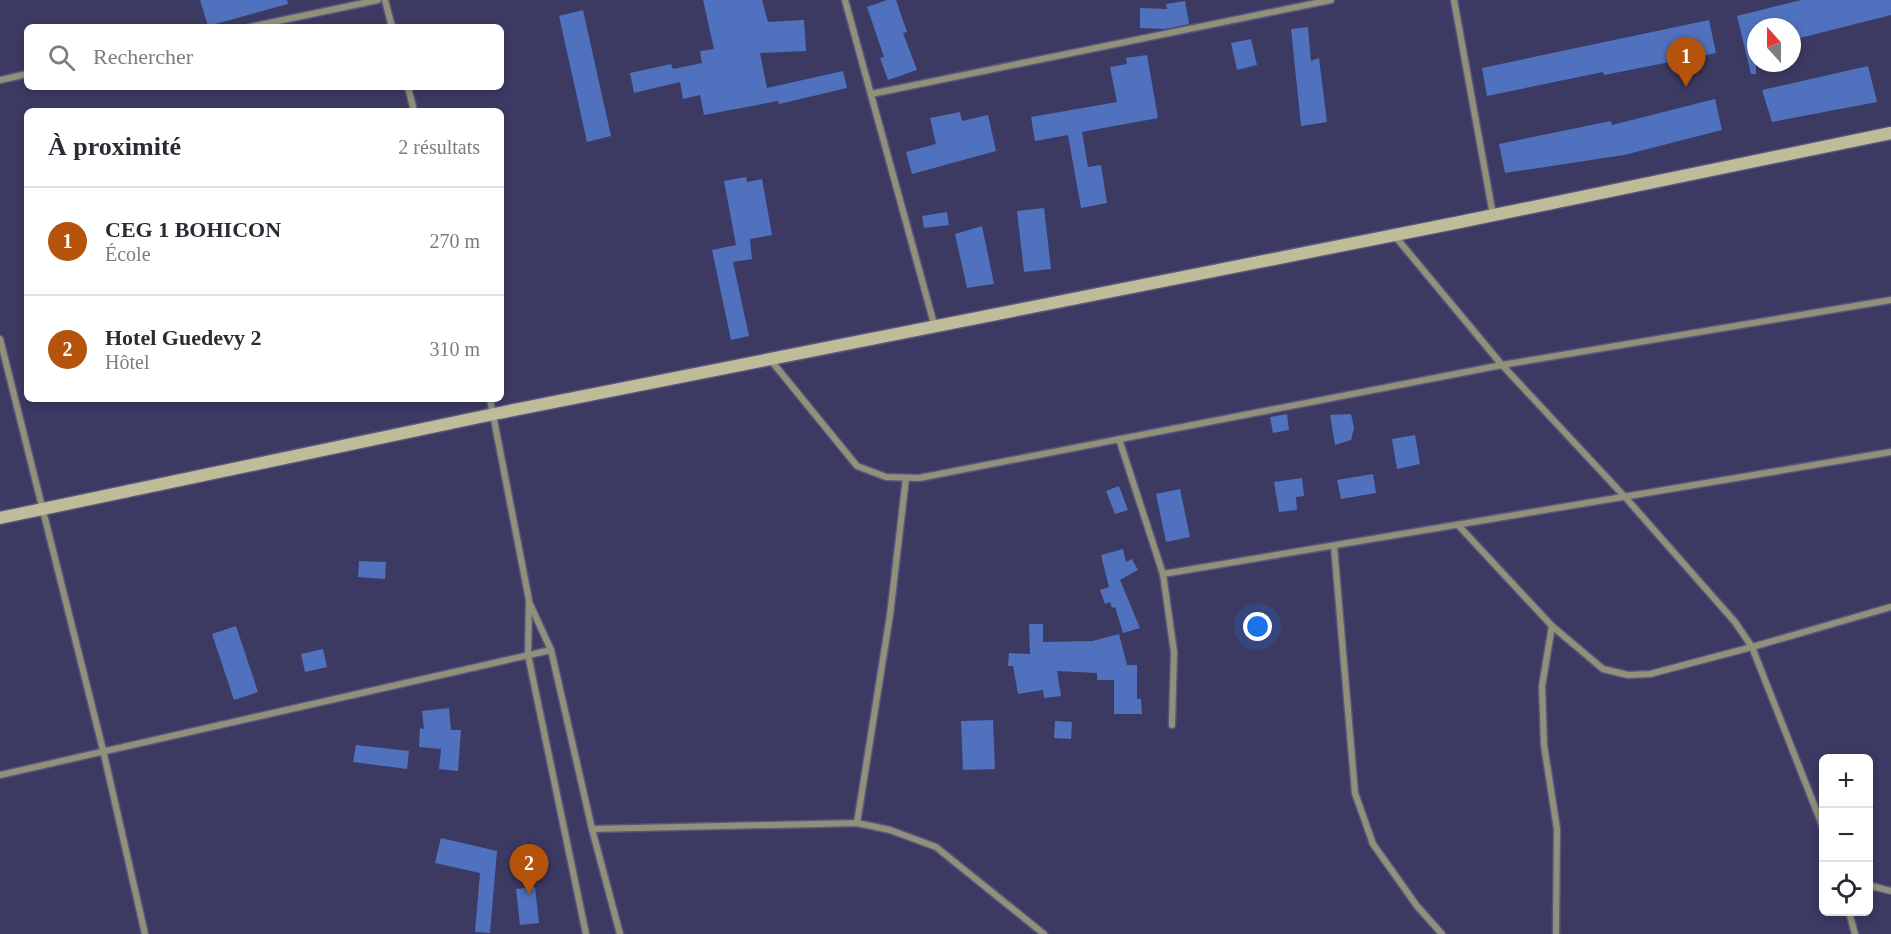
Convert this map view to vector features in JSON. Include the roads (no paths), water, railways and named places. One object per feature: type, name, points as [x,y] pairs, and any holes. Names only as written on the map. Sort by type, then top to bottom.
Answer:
[{"type":"street","points":[[264,24],[378,0]]},
{"type":"street","points":[[385,0],[391,24]]},
{"type":"street","points":[[845,0],[934,324]]},
{"type":"street","points":[[871,94],[1331,0]]},
{"type":"street","points":[[1454,0],[1493,215]]},
{"type":"street","points":[[0,80],[24,75]]},
{"type":"street","points":[[409,90],[413,108]]},
{"type":"street","points":[[0,518],[934,324],[1393,235],[1891,133]]},
{"type":"street","points":[[1393,235],[1502,364],[1625,497],[1735,622],[1752,647],[1819,817]]},
{"type":"street","points":[[768,358],[857,466],[886,477],[919,478],[1502,364],[1891,300]]},
{"type":"street","points":[[0,339],[103,750],[145,934]]},
{"type":"street","points":[[491,402],[529,600],[528,655],[586,933],[577,934]]},
{"type":"street","points":[[1119,439],[1164,574],[1174,652],[1172,725]]},
{"type":"street","points":[[1164,574],[1891,452]]},
{"type":"street","points":[[857,824],[890,615],[906,477]]},
{"type":"street","points":[[1458,525],[1552,626],[1603,669],[1628,675],[1650,674],[1891,607]]},
{"type":"street","points":[[1334,546],[1355,793],[1373,844],[1417,906],[1442,934]]},
{"type":"street","points":[[529,600],[551,650],[592,829],[620,934]]},
{"type":"street","points":[[1552,626],[1542,686],[1544,744],[1557,829],[1556,934]]},
{"type":"street","points":[[0,775],[551,650]]},
{"type":"street","points":[[592,829],[857,824],[890,830],[936,847],[1044,934]]},
{"type":"street","points":[[1873,886],[1891,891]]},
{"type":"street","points":[[1850,916],[1855,934]]},
{"type":"place","name":"CEG 1 BOHICON","points":[[1686,87]]},
{"type":"place","name":"Hotel Guedevy 2","points":[[529,894]]}]
